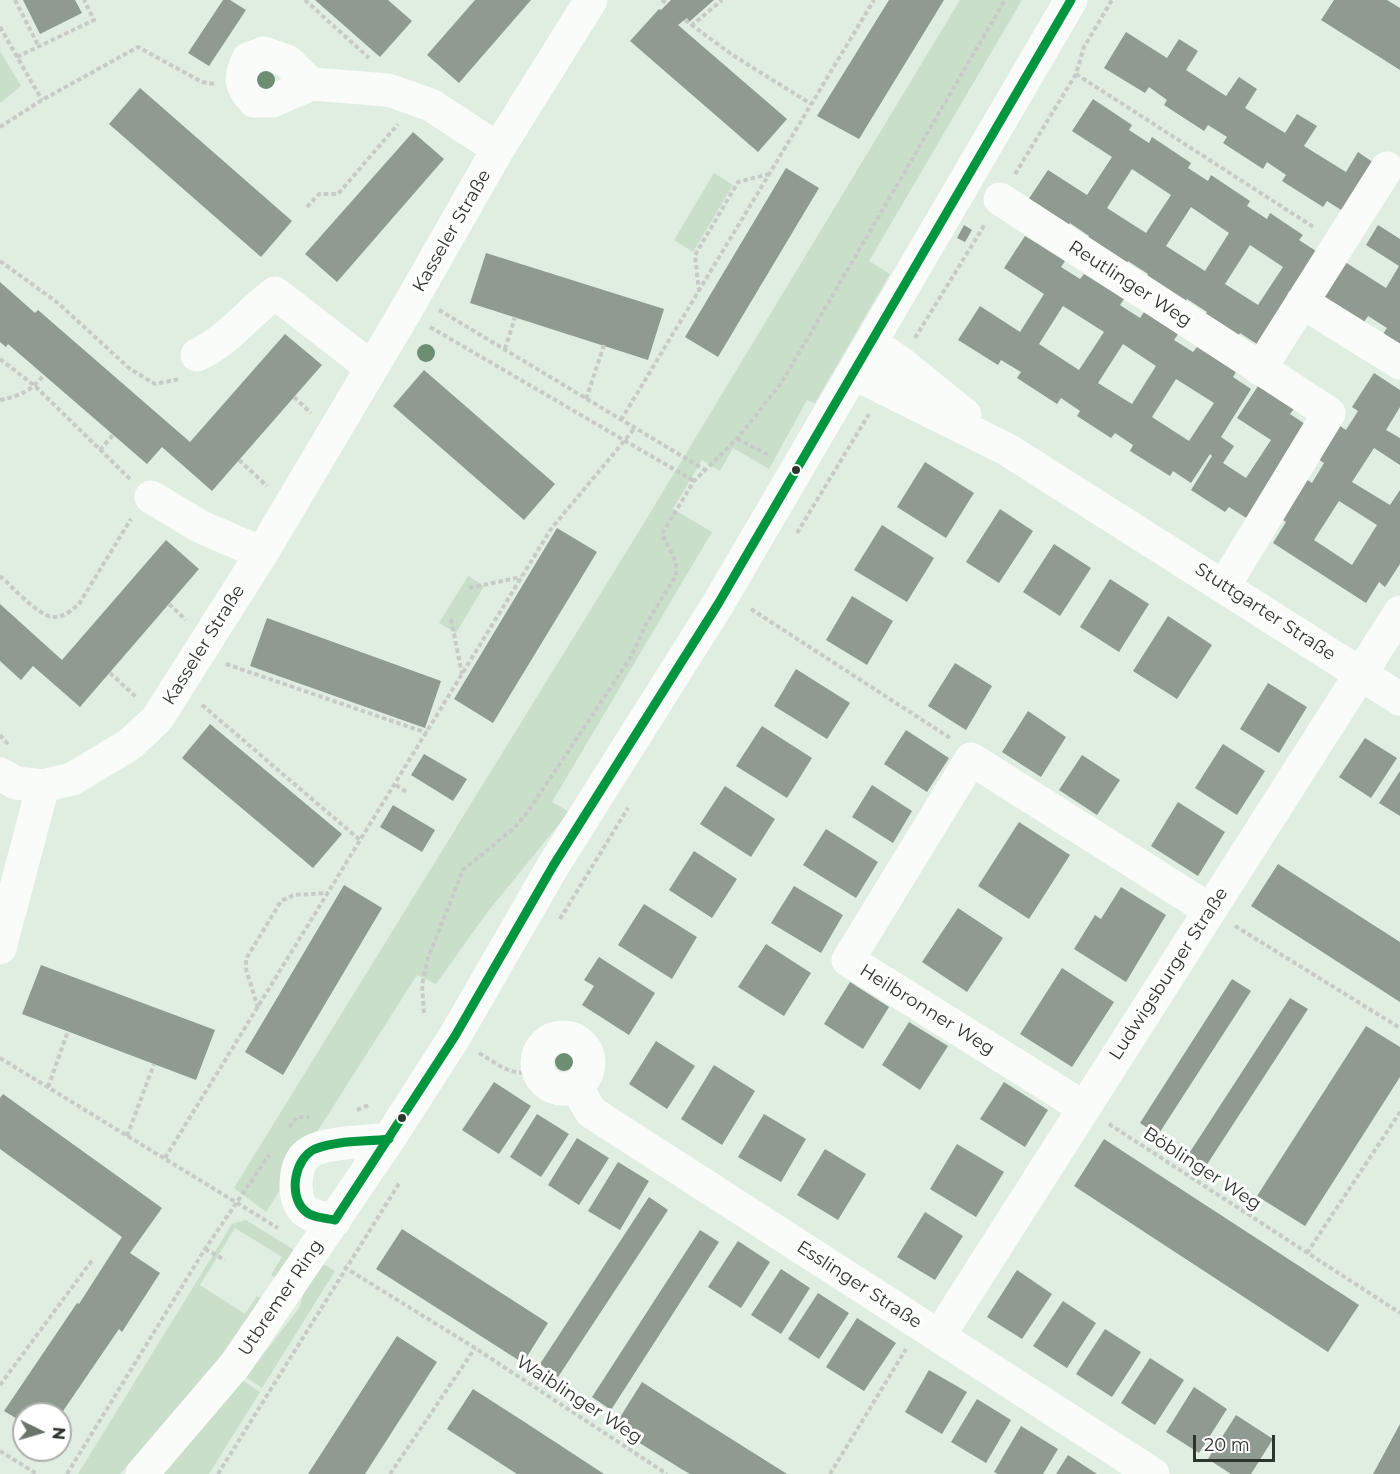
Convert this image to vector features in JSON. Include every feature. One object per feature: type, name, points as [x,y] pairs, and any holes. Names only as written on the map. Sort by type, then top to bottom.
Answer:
[{"type":"street","name":"Kasseler Straße","points":[[43,786],[72,779],[129,745],[157,719],[262,553],[410,304],[498,149],[591,0]]},
{"type":"street","name":"Utbremer Ring","points":[[142,1474],[236,1365],[389,1139],[455,1036],[553,866],[718,604],[1071,0]]},
{"type":"street","name":"Kasseler Straße","points":[[242,89],[240,74],[248,59],[264,53],[287,61],[311,84],[380,89],[416,99],[430,105],[498,149]]},
{"type":"street","points":[[1260,369],[1387,168]]},
{"type":"street","name":"Reutlinger Weg","points":[[1000,199],[1329,413],[1224,586]]},
{"type":"street","points":[[197,354],[209,349],[242,325],[275,293],[372,368]]},
{"type":"street","points":[[1302,302],[1400,363]]},
{"type":"street","name":"Stuttgarter Straße","points":[[871,343],[901,363],[1008,450]]},
{"type":"street","name":"Stuttgarter Straße","points":[[853,373],[1008,450],[1400,699]]},
{"type":"street","points":[[151,497],[201,527],[262,553]]},
{"type":"street","name":"Ludwigsburger Straße","points":[[930,1330],[1083,1107],[1400,612]]},
{"type":"street","points":[[971,759],[1210,910]]},
{"type":"street","name":"Heilbronner Weg","points":[[971,759],[848,960],[1083,1107]]},
{"type":"street","points":[[0,774],[16,783],[43,786],[0,948]]},
{"type":"street","points":[[560,1036],[569,1037],[584,1046],[590,1063],[588,1072],[576,1086],[567,1089],[549,1085],[538,1070],[539,1052],[544,1045],[560,1036]]},
{"type":"street","name":"Esslinger Straße","points":[[576,1086],[591,1112],[1153,1474]]},
{"type":"street","points":[[335,1220],[316,1216],[304,1210],[296,1193],[297,1173],[306,1155],[322,1147],[389,1139]]},
{"type":"path","points":[[15,0],[39,47]]},
{"type":"path","points":[[17,57],[94,20],[84,0]]},
{"type":"path","points":[[305,0],[373,62],[380,89]]},
{"type":"path","points":[[662,0],[667,4]]},
{"type":"path","points":[[691,26],[722,0]]},
{"type":"path","points":[[621,420],[874,0]]},
{"type":"path","points":[[424,1013],[422,985],[428,958],[463,870],[514,828],[527,813],[631,657],[646,624],[676,576],[676,562],[662,534],[694,481],[737,439],[782,382],[1005,0]]},
{"type":"path","points":[[684,20],[811,104]]},
{"type":"path","points":[[0,27],[42,100]]},
{"type":"path","points":[[0,127],[42,100],[138,47],[202,82],[242,89]]},
{"type":"path","points":[[1076,74],[1339,243]]},
{"type":"path","points":[[307,207],[319,194],[338,194],[416,99]]},
{"type":"path","points":[[699,292],[694,255],[738,182],[770,173]]},
{"type":"path","points":[[0,261],[58,303],[130,369],[155,384],[179,379],[199,369],[197,354]]},
{"type":"path","points":[[410,304],[505,349],[705,470]]},
{"type":"path","name":"Kasseler Straße","points":[[410,304],[625,442],[694,481]]},
{"type":"path","points":[[505,349],[515,317]]},
{"type":"path","points":[[586,399],[604,345]]},
{"type":"path","points":[[0,359],[35,386],[99,450],[151,497],[132,516],[79,604],[67,614],[53,617],[40,612],[0,576]]},
{"type":"path","points":[[0,400],[22,395],[35,386],[44,375]]},
{"type":"path","points":[[165,1158],[551,530],[635,428]]},
{"type":"path","points":[[99,450],[113,435]]},
{"type":"path","points":[[737,439],[796,469]]},
{"type":"path","points":[[239,460],[290,506]]},
{"type":"path","points":[[469,588],[522,577]]},
{"type":"path","points":[[751,609],[966,748],[971,759]]},
{"type":"path","points":[[451,619],[462,675]]},
{"type":"path","points":[[198,654],[427,733]]},
{"type":"path","points":[[178,685],[361,842]]},
{"type":"path","points":[[396,785],[408,793]]},
{"type":"path","points":[[258,1008],[246,969],[246,959],[281,901],[294,895],[329,893]]},
{"type":"path","points":[[1210,910],[1400,1028]]},
{"type":"path","points":[[48,1088],[68,1031]]},
{"type":"path","points":[[455,1036],[513,1073],[526,1074],[538,1070]]},
{"type":"path","points":[[0,1058],[313,1250]]},
{"type":"path","points":[[127,1136],[154,1064]]},
{"type":"path","name":"Böblinger Weg","points":[[1083,1107],[1400,1312]]},
{"type":"path","points":[[1306,1253],[1400,1112]]},
{"type":"path","points":[[67,1474],[235,1202]]},
{"type":"path","points":[[205,1249],[225,1260]]},
{"type":"path","points":[[0,1384],[93,1259]]},
{"type":"path","name":"Waiblinger Weg","points":[[218,1474],[345,1268],[475,1348],[667,1474]]},
{"type":"path","points":[[830,1474],[930,1330]]},
{"type":"path","points":[[390,1474],[475,1348]]},
{"type":"path","points":[[0,1451],[37,1474]]},
{"type":"green space","points":[[960,0],[1022,0],[869,261],[890,274],[815,403],[807,400],[769,469],[733,448],[720,471],[702,460],[673,509],[712,532],[552,802],[569,812],[486,914],[436,984],[417,975],[266,1212],[234,1188],[641,528]]},
{"type":"green space","points":[[0,51],[21,86],[0,103]]},
{"type":"green space","points":[[714,173],[733,185],[693,252],[674,240]]},
{"type":"green space","points":[[468,576],[484,586],[456,633],[439,623]]},
{"type":"green space","points":[[246,1220],[299,1253],[276,1278],[271,1275],[282,1257],[235,1228],[200,1285],[245,1314],[257,1296],[261,1298],[253,1319],[120,1474],[78,1474],[232,1224]]},
{"type":"green space","points":[[313,1265],[325,1265],[335,1271],[262,1388],[246,1377],[299,1308]]},
{"type":"green space","points":[[242,1380],[260,1392],[209,1474],[163,1474]]},
{"type":"building","points":[[23,0],[75,0],[82,13],[40,34]]},
{"type":"building","points":[[223,0],[230,0],[246,10],[209,66],[188,53]]},
{"type":"building","points":[[315,0],[388,0],[412,21],[380,57]]},
{"type":"building","points":[[475,0],[531,0],[459,83],[427,55]]},
{"type":"building","points":[[671,0],[714,0],[689,22],[687,18],[678,25],[787,119],[758,152],[630,41],[659,9],[661,10]]},
{"type":"building","points":[[889,0],[944,0],[859,139],[817,116]]},
{"type":"building","points":[[1334,0],[1387,0],[1400,8],[1400,70],[1321,20]]},
{"type":"building","points":[[1126,32],[1167,58],[1179,39],[1198,51],[1186,70],[1226,96],[1239,77],[1257,89],[1245,108],[1285,133],[1297,114],[1317,126],[1304,146],[1346,172],[1358,152],[1377,165],[1346,213],[1327,201],[1323,207],[1282,181],[1286,175],[1267,162],[1263,169],[1223,143],[1227,137],[1208,125],[1204,131],[1164,105],[1167,100],[1149,87],[1145,93],[1104,68]]},
{"type":"building","points":[[140,88],[292,221],[261,257],[109,124]]},
{"type":"building","points":[[1093,99],[1132,125],[1129,130],[1149,143],[1152,137],[1191,163],[1188,168],[1208,181],[1211,175],[1250,201],[1247,206],[1267,219],[1270,213],[1303,235],[1299,240],[1319,253],[1260,346],[1240,333],[1236,339],[1204,317],[1207,312],[1187,299],[1183,304],[1145,280],[1148,274],[1128,261],[1125,267],[1086,241],[1089,236],[1070,223],[1066,229],[1026,203],[1048,170],[1087,195],[1112,157],[1072,131]],"holes":[[[1132,169],[1171,195],[1146,233],[1107,208]],[[1191,207],[1229,233],[1205,271],[1166,246]],[[1250,245],[1283,267],[1258,305],[1225,284]]]},
{"type":"building","points":[[413,132],[444,159],[337,282],[305,254]]},
{"type":"building","points":[[786,168],[819,188],[718,357],[685,337]]},
{"type":"building","points":[[964,225],[972,230],[965,242],[957,238]]},
{"type":"building","points":[[1378,225],[1400,239],[1400,345],[1383,334],[1387,328],[1368,316],[1364,322],[1323,296],[1345,262],[1386,288],[1399,266],[1366,245]]},
{"type":"building","points":[[1025,236],[1065,261],[1061,267],[1080,279],[1084,274],[1124,299],[1120,305],[1140,318],[1144,312],[1178,334],[1174,340],[1193,352],[1197,347],[1236,372],[1233,377],[1251,389],[1221,437],[1234,446],[1223,463],[1246,478],[1271,440],[1237,418],[1258,386],[1294,409],[1290,414],[1308,426],[1248,519],[1229,507],[1225,512],[1191,490],[1212,456],[1210,454],[1191,483],[1173,471],[1170,476],[1130,451],[1133,445],[1115,433],[1111,438],[1077,416],[1080,411],[1061,398],[1057,404],[1017,378],[1021,372],[1001,360],[998,365],[958,340],[980,306],[1020,332],[1044,294],[1004,268]],"holes":[[[1063,306],[1104,332],[1079,370],[1039,344]],[[1123,344],[1156,366],[1132,404],[1098,383]],[[1176,379],[1214,403],[1189,441],[1152,417]]]},
{"type":"building","points":[[486,253],[664,309],[648,360],[470,303]]},
{"type":"building","points":[[0,282],[35,313],[38,310],[190,442],[285,334],[322,365],[212,491],[162,447],[147,464],[8,344],[6,347],[0,342]]},
{"type":"building","points":[[424,370],[555,484],[524,520],[393,406]]},
{"type":"building","points":[[1374,373],[1400,390],[1400,407],[1386,430],[1400,438],[1400,465],[1374,448],[1352,482],[1390,505],[1400,490],[1400,564],[1385,587],[1379,582],[1366,603],[1273,543],[1286,522],[1280,518],[1306,479],[1312,483],[1324,463],[1318,459],[1340,426],[1346,430],[1358,411],[1352,407]],"holes":[[[1339,501],[1377,525],[1352,565],[1314,540]]]},
{"type":"building","points":[[925,462],[974,493],[946,538],[897,507]]},
{"type":"building","points":[[1000,509],[1033,531],[999,583],[966,562]]},
{"type":"building","points":[[882,525],[934,558],[907,602],[854,570]]},
{"type":"building","points":[[557,528],[597,552],[493,723],[454,699]]},
{"type":"building","points":[[166,540],[199,569],[80,707],[33,666],[21,680],[0,661],[0,604],[62,660]]},
{"type":"building","points":[[1054,544],[1091,568],[1060,616],[1023,592]]},
{"type":"building","points":[[1110,579],[1149,604],[1119,652],[1080,627]]},
{"type":"building","points":[[852,596],[893,621],[867,665],[826,640]]},
{"type":"building","points":[[1168,616],[1212,645],[1177,699],[1133,671]]},
{"type":"building","points":[[267,618],[441,681],[425,728],[250,666]]},
{"type":"building","points":[[955,663],[992,686],[966,730],[928,706]]},
{"type":"building","points":[[796,669],[850,703],[827,739],[774,706]]},
{"type":"building","points":[[1268,683],[1307,707],[1279,753],[1240,729]]},
{"type":"building","points":[[1028,711],[1066,737],[1041,777],[1002,752]]},
{"type":"building","points":[[210,724],[342,834],[313,868],[182,758]]},
{"type":"building","points":[[762,726],[812,758],[787,798],[736,766]]},
{"type":"building","points":[[906,730],[949,758],[927,792],[884,764]]},
{"type":"building","points":[[1365,738],[1397,758],[1371,798],[1339,777]]},
{"type":"building","points":[[1223,744],[1265,771],[1237,815],[1195,788]]},
{"type":"building","points":[[424,754],[467,779],[453,801],[411,775]]},
{"type":"building","points":[[1082,755],[1120,780],[1097,815],[1059,790]]},
{"type":"building","points":[[1400,771],[1400,816],[1379,803]]},
{"type":"building","points":[[872,785],[912,811],[893,843],[852,817]]},
{"type":"building","points":[[725,786],[775,819],[751,857],[700,824]]},
{"type":"building","points":[[1178,802],[1225,832],[1198,876],[1151,846]]},
{"type":"building","points":[[393,805],[435,830],[422,852],[380,827]]},
{"type":"building","points":[[1019,822],[1070,855],[1029,919],[978,886]]},
{"type":"building","points":[[826,829],[878,862],[856,898],[803,865]]},
{"type":"building","points":[[694,851],[737,879],[712,918],[669,890]]},
{"type":"building","points":[[1278,864],[1400,942],[1400,1002],[1251,906]]},
{"type":"building","points":[[344,885],[382,908],[283,1075],[245,1052]]},
{"type":"building","points":[[794,886],[843,915],[821,953],[771,923]]},
{"type":"building","points":[[1121,887],[1166,915],[1126,982],[1074,949],[1095,915],[1101,919]]},
{"type":"building","points":[[644,904],[697,937],[672,979],[618,945]]},
{"type":"building","points":[[958,908],[1003,938],[967,992],[922,962]]},
{"type":"building","points":[[766,944],[811,973],[784,1016],[738,987]]},
{"type":"building","points":[[599,957],[655,993],[629,1035],[582,1005],[594,986],[584,980]]},
{"type":"building","points":[[41,965],[215,1030],[196,1080],[22,1014]]},
{"type":"building","points":[[1062,968],[1114,1002],[1072,1067],[1020,1034]]},
{"type":"building","points":[[1232,979],[1251,991],[1158,1135],[1140,1123]]},
{"type":"building","points":[[850,982],[889,1007],[863,1049],[824,1024]]},
{"type":"building","points":[[1290,998],[1308,1009],[1206,1166],[1188,1155]]},
{"type":"building","points":[[909,1022],[948,1046],[920,1090],[882,1065]]},
{"type":"building","points":[[1366,1026],[1400,1047],[1400,1077],[1305,1226],[1257,1196]]},
{"type":"building","points":[[656,1041],[695,1066],[667,1109],[629,1084]]},
{"type":"building","points":[[714,1065],[755,1091],[722,1145],[681,1119]]},
{"type":"building","points":[[494,1082],[531,1106],[499,1154],[462,1130]]},
{"type":"building","points":[[1004,1082],[1048,1110],[1025,1147],[980,1119]]},
{"type":"building","points":[[3,1094],[162,1208],[130,1253],[160,1273],[122,1332],[119,1329],[69,1402],[12,1402],[12,1416],[4,1411],[77,1303],[79,1304],[122,1237],[0,1149],[0,1098]]},
{"type":"building","points":[[537,1114],[569,1134],[541,1177],[510,1157]]},
{"type":"building","points":[[764,1114],[806,1139],[781,1182],[738,1157]]},
{"type":"building","points":[[577,1138],[609,1158],[579,1205],[548,1185]]},
{"type":"building","points":[[1104,1139],[1359,1305],[1328,1352],[1074,1186]]},
{"type":"building","points":[[957,1144],[1004,1172],[976,1217],[930,1189]]},
{"type":"building","points":[[825,1149],[866,1174],[838,1220],[797,1195]]},
{"type":"building","points":[[618,1162],[649,1181],[620,1230],[588,1211]]},
{"type":"building","points":[[649,1197],[668,1210],[558,1377],[540,1364]]},
{"type":"building","points":[[925,1212],[963,1236],[935,1280],[897,1257]]},
{"type":"building","points":[[402,1229],[548,1323],[523,1363],[376,1269]]},
{"type":"building","points":[[700,1230],[719,1242],[611,1410],[592,1397]]},
{"type":"building","points":[[738,1241],[770,1262],[741,1308],[708,1287]]},
{"type":"building","points":[[781,1269],[810,1288],[781,1334],[751,1315]]},
{"type":"building","points":[[1017,1270],[1052,1294],[1022,1339],[987,1317]]},
{"type":"building","points":[[818,1293],[849,1313],[819,1359],[788,1339]]},
{"type":"building","points":[[1063,1301],[1096,1323],[1067,1368],[1033,1346]]},
{"type":"building","points":[[857,1318],[896,1343],[864,1391],[826,1367]]},
{"type":"building","points":[[1105,1329],[1141,1352],[1112,1397],[1076,1374]]},
{"type":"building","points":[[397,1336],[437,1362],[365,1474],[308,1474]]},
{"type":"building","points":[[1150,1358],[1184,1380],[1155,1425],[1121,1403]]},
{"type":"building","points":[[929,1370],[967,1392],[942,1434],[905,1412]]},
{"type":"building","points":[[642,1382],[787,1474],[690,1474],[614,1427]]},
{"type":"building","points":[[1194,1387],[1227,1409],[1199,1453],[1166,1432]]},
{"type":"building","points":[[473,1389],[604,1474],[517,1474],[447,1429]]},
{"type":"building","points":[[977,1399],[1011,1420],[986,1463],[951,1442]]},
{"type":"building","points":[[1236,1415],[1273,1439],[1251,1474],[1231,1474],[1208,1459]]},
{"type":"building","points":[[1400,1424],[1400,1474],[1373,1474]]},
{"type":"building","points":[[1021,1426],[1058,1449],[1043,1474],[998,1474],[994,1472]]},
{"type":"building","points":[[1068,1455],[1097,1474],[1056,1474]]},
{"type":"transit line","points":[[335,1220],[455,1036],[553,866],[718,604],[1071,0]]},
{"type":"transit line","points":[[335,1220],[311,1215],[299,1203],[295,1186],[303,1160],[315,1149],[324,1146],[389,1139]]}]
